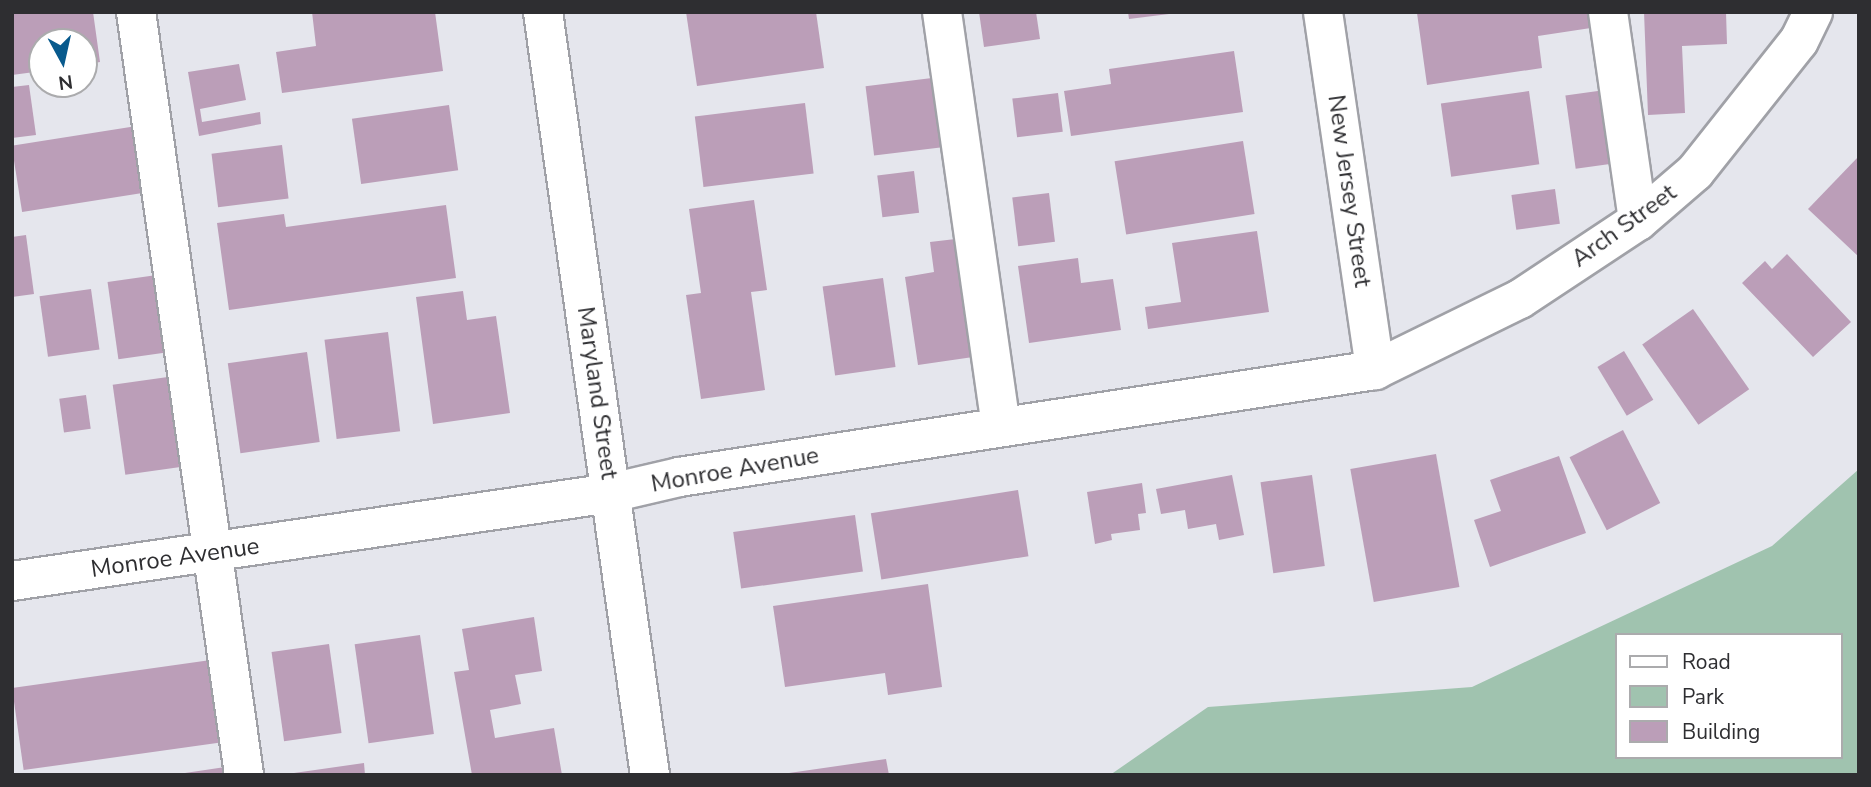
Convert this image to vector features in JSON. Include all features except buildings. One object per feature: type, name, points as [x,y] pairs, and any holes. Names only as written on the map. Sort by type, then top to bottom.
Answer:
[{"type":"street","points":[[136,12],[244,775]]},
{"type":"street","name":"Maryland Street","points":[[543,12],[650,775]]},
{"type":"street","points":[[943,12],[1001,428]]},
{"type":"street","name":"New Jersey Street","points":[[1323,12],[1375,370]]},
{"type":"street","points":[[1608,12],[1638,221]]},
{"type":"street","name":"Arch Street","points":[[1375,370],[1520,299],[1638,221],[1695,172],[1799,41],[1813,12]]},
{"type":"street","name":"Monroe Avenue","points":[[12,581],[211,554],[611,493],[679,477],[1375,370]]},
{"type":"green space","points":[[1859,469],[1859,775],[1110,775],[1208,707],[1472,687],[1772,546]]}]
